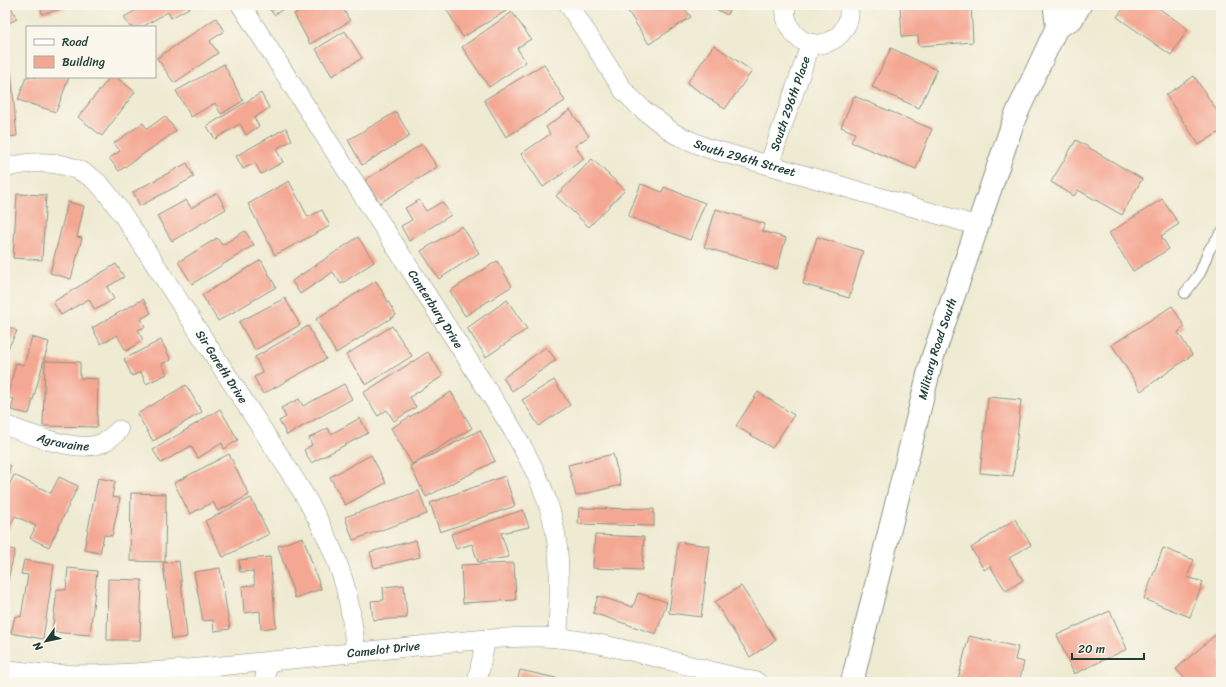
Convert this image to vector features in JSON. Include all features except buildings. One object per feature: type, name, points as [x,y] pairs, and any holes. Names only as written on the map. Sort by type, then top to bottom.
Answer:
[{"type":"main road","name":"Military Road South","points":[[852,682],[932,359],[1015,117],[1057,27],[1055,10],[1057,5]]},
{"type":"main road","points":[[1057,27],[1072,19],[1080,5]]},
{"type":"street","name":"Canterbury Drive","points":[[241,5],[513,430],[529,460],[549,505],[554,526],[558,555],[558,638]]},
{"type":"street","name":"South 296th Street","points":[[569,5],[623,90],[642,109],[676,134],[707,148],[978,226]]},
{"type":"street","name":"South 296th Place","points":[[786,5],[785,12],[787,22],[792,32],[801,39],[811,43],[821,44],[831,41],[839,35],[845,27],[849,18],[848,5]]},
{"type":"street","name":"South 296th Place","points":[[769,165],[811,43]]},
{"type":"street","name":"Sir Gareth Drive","points":[[5,168],[38,162],[74,168],[81,171],[105,190],[119,209],[269,440],[318,520],[335,557],[350,603],[356,653]]},
{"type":"street","name":"Agravaine","points":[[5,425],[54,442],[83,446],[95,446],[101,444],[119,430]]},
{"type":"street","name":"Camelot Drive","points":[[5,669],[43,678],[74,674],[137,674],[486,639],[520,637],[558,638],[598,644],[703,676],[758,682]]},
{"type":"street","points":[[477,682],[486,639]]},
{"type":"street","points":[[264,682],[268,662]]},
{"type":"lane","points":[[1185,293],[1200,273],[1209,250],[1221,233]]}]
